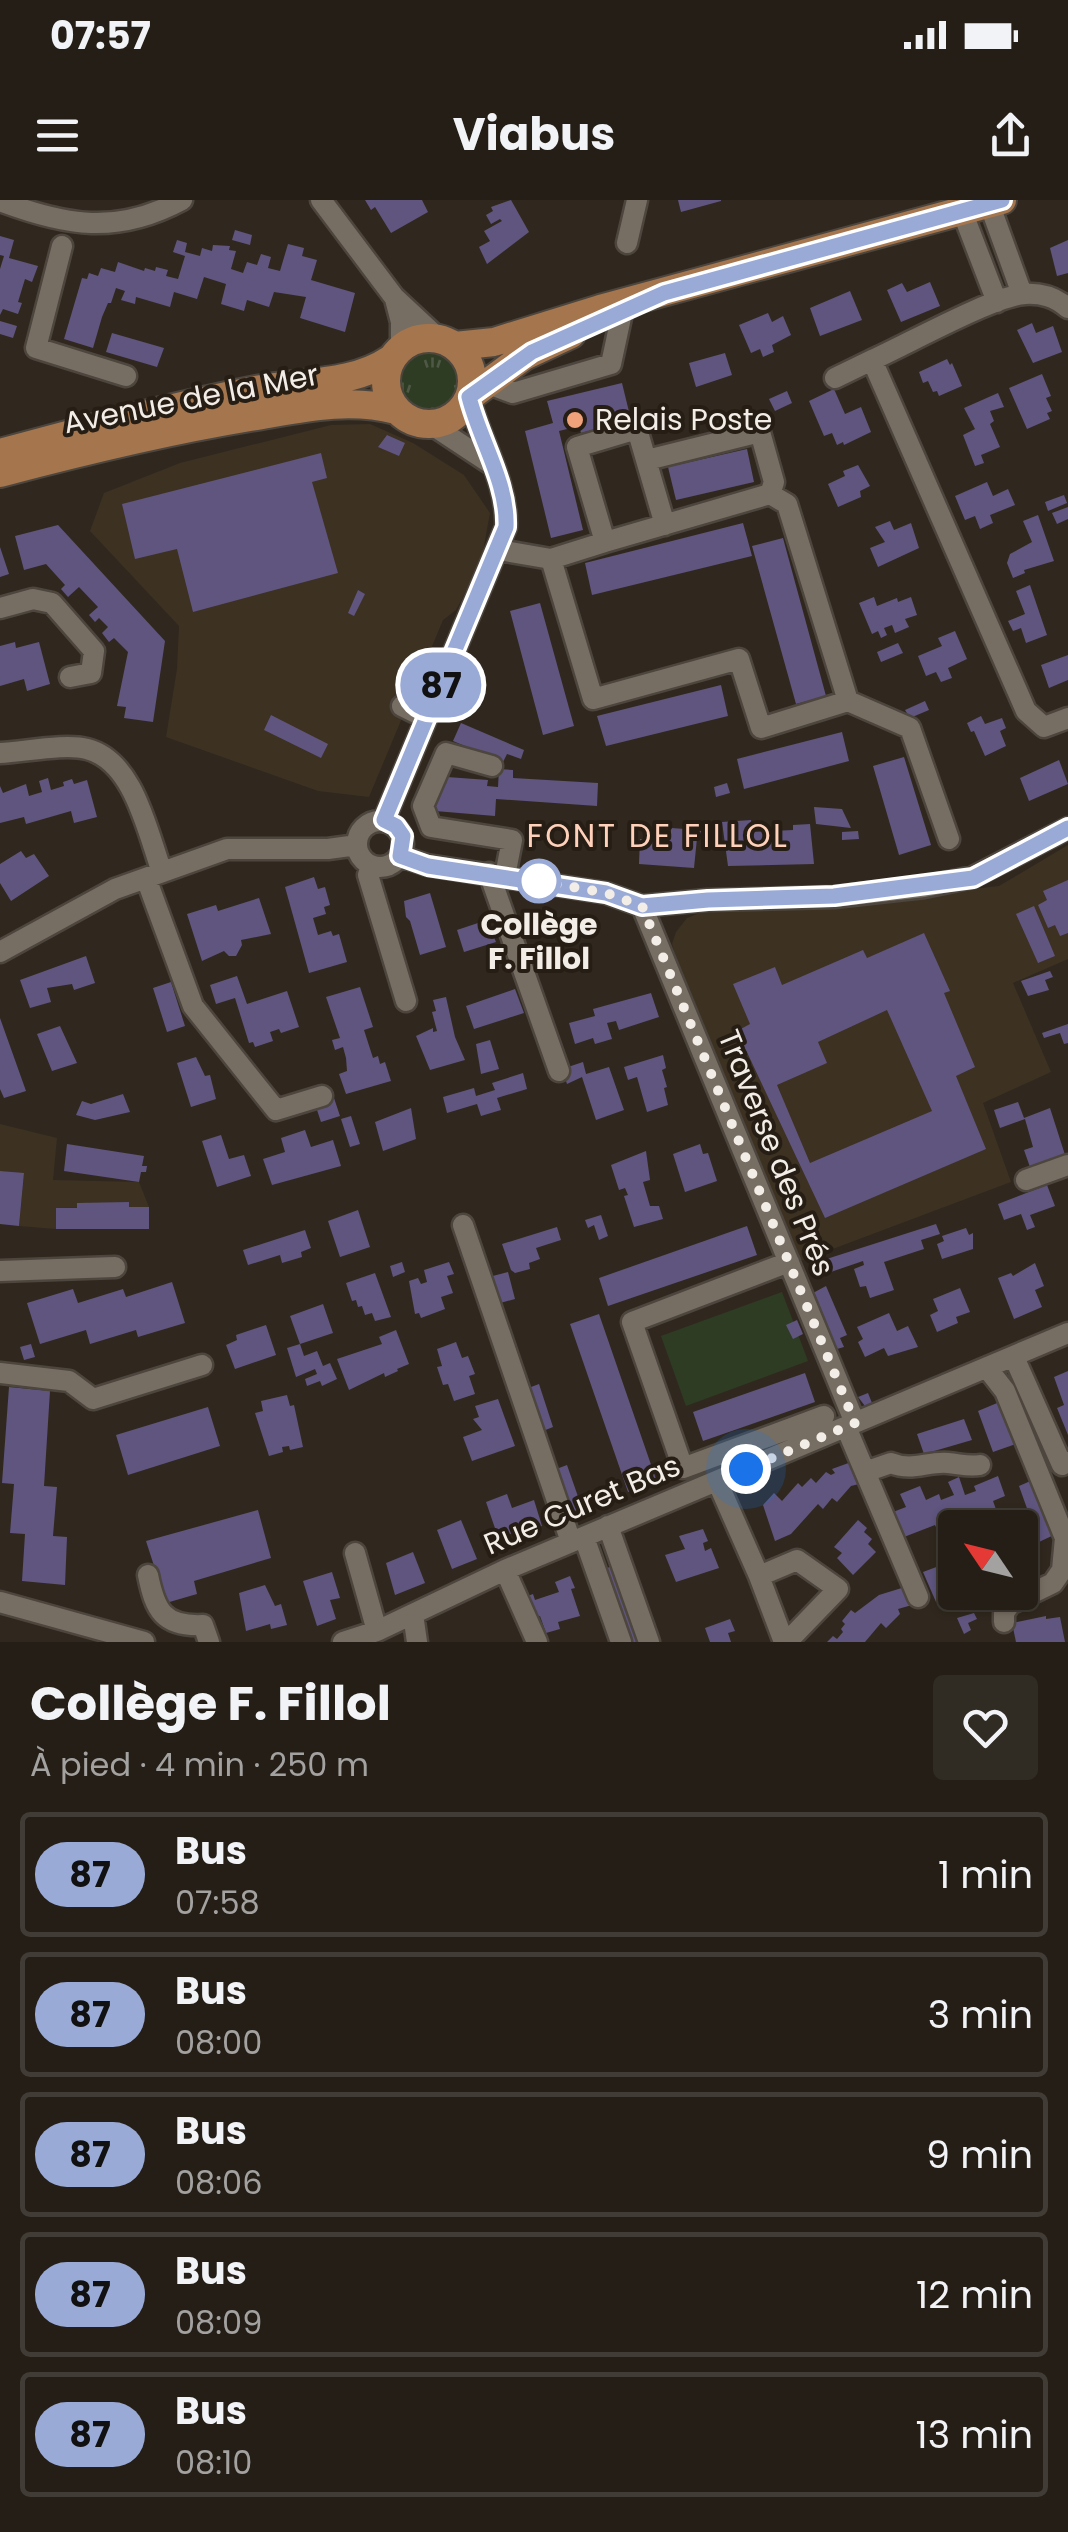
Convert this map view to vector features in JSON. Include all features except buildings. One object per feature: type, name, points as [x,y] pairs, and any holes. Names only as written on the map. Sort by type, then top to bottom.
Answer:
[{"type":"main road","points":[[664,293],[532,352],[478,390],[456,415],[432,425],[406,419],[396,410],[385,386],[396,353],[425,338],[494,342],[600,308],[984,205]]},
{"type":"main road","points":[[446,342],[471,369],[478,390]]},
{"type":"main road","name":"Avenue de la Mer","points":[[0,453],[141,414],[261,389],[344,379],[376,370],[396,353]]},
{"type":"main road","name":"Avenue de la Mer","points":[[0,473],[123,441],[294,410],[348,402],[396,410]]},
{"type":"street","points":[[0,200],[36,214],[91,224],[141,219],[182,200]]},
{"type":"street","points":[[321,200],[394,297],[446,342]]},
{"type":"street","points":[[627,243],[637,200]]},
{"type":"street","points":[[984,205],[1022,294]]},
{"type":"street","points":[[984,205],[998,302]]},
{"type":"street","points":[[62,246],[36,348],[126,376]]},
{"type":"street","points":[[835,378],[1022,294],[1055,297],[1068,308]]},
{"type":"street","points":[[394,297],[401,322],[396,353]]},
{"type":"street","points":[[384,820],[506,527],[507,504],[490,464],[478,390],[512,394],[610,364],[622,313]]},
{"type":"street","points":[[872,360],[1026,711],[1044,727],[1068,718]]},
{"type":"street","points":[[432,425],[490,464]]},
{"type":"street","points":[[605,542],[577,446],[637,428],[665,525]]},
{"type":"street","points":[[647,460],[760,432],[774,482],[770,494]]},
{"type":"street","points":[[498,550],[551,559],[770,494],[787,504],[848,701]]},
{"type":"street","points":[[551,559],[593,699],[739,659],[761,728],[848,701],[910,728],[949,839]]},
{"type":"street","points":[[0,608],[33,600],[52,603],[94,650],[91,673],[70,677]]},
{"type":"street","points":[[402,706],[426,718]]},
{"type":"street","points":[[0,753],[84,748],[111,759],[126,776],[193,1006],[276,1110],[322,1096]]},
{"type":"street","points":[[492,766],[446,753],[424,806],[431,827],[512,840],[497,874],[559,1071]]},
{"type":"street","points":[[384,820],[396,826],[403,836],[400,856],[386,866],[371,866],[361,858],[357,845],[364,826],[384,820]]},
{"type":"street","points":[[400,856],[428,866],[606,893],[642,906],[834,896],[973,878],[1068,828]]},
{"type":"street","points":[[0,952],[115,888],[227,848],[357,845]]},
{"type":"street","points":[[371,866],[368,875],[406,1001]]},
{"type":"street","name":"Traverse des Prés","points":[[642,906],[789,1262],[865,1472],[918,1597]]},
{"type":"street","points":[[1026,1180],[1068,1165]]},
{"type":"street","points":[[463,1225],[577,1540],[621,1642]]},
{"type":"street","points":[[789,1262],[632,1322],[683,1468],[824,1416]]},
{"type":"street","points":[[0,1271],[116,1267]]},
{"type":"street","name":"Rue Curet Bas","points":[[343,1642],[377,1631],[505,1570],[1068,1334]]},
{"type":"street","points":[[1014,1357],[1062,1464],[1068,1462]]},
{"type":"street","points":[[0,1373],[69,1381],[93,1399],[202,1365]]},
{"type":"street","points":[[987,1368],[1005,1392],[1065,1538],[1062,1570],[1053,1583],[1010,1604],[1004,1612],[1004,1622]]},
{"type":"street","points":[[865,1472],[891,1462],[904,1468],[950,1463],[966,1468],[980,1464]]},
{"type":"street","points":[[717,1481],[786,1642],[838,1590],[798,1560],[760,1576]]},
{"type":"street","points":[[608,1526],[649,1642]]},
{"type":"street","points":[[355,1553],[377,1631]]},
{"type":"street","points":[[505,1570],[537,1642]]},
{"type":"street","points":[[148,1575],[154,1604],[162,1614],[185,1626],[203,1625],[209,1642]]},
{"type":"street","points":[[0,1602],[144,1642]]},
{"type":"street","points":[[413,1614],[417,1642]]},
{"type":"shaded area","points":[[370,424],[413,443],[464,475],[490,513],[481,562],[456,610],[443,620],[369,797],[318,791],[166,737],[177,669],[179,626],[90,531],[104,493],[180,463],[331,425]]},
{"type":"shaded area","points":[[1068,845],[1068,959],[1013,983],[1051,1072],[983,1103],[1011,1182],[798,1262],[681,975],[672,944],[676,932],[687,918],[702,912],[852,903],[999,886]]},
{"type":"shaded area","points":[[0,1124],[57,1138],[53,1180],[139,1182],[149,1207],[57,1208],[56,1229],[19,1226],[24,1174],[0,1171]]},
{"type":"green space","points":[[429,339],[459,352],[472,382],[459,412],[429,425],[399,412],[386,382],[399,352]]},
{"type":"green space","points":[[782,1292],[808,1361],[686,1406],[661,1336]]},
{"type":"bus line","name":"87","points":[[1002,200],[664,293],[532,352],[469,397],[480,437],[507,504],[506,527],[384,820],[396,826],[403,836],[400,856],[428,866],[606,893],[642,906],[834,896],[973,878],[1068,828]]},
{"type":"place","name":"Relais Poste","points":[[575,420]]},
{"type":"place","name":"Collège F. Fillol","points":[[539,881]]},
{"type":"district","name":"FONT DE FILLOL","points":[[658,836]]},
{"type":"route","points":[[539,881],[606,893],[642,906],[855,1423],[746,1469]]}]
